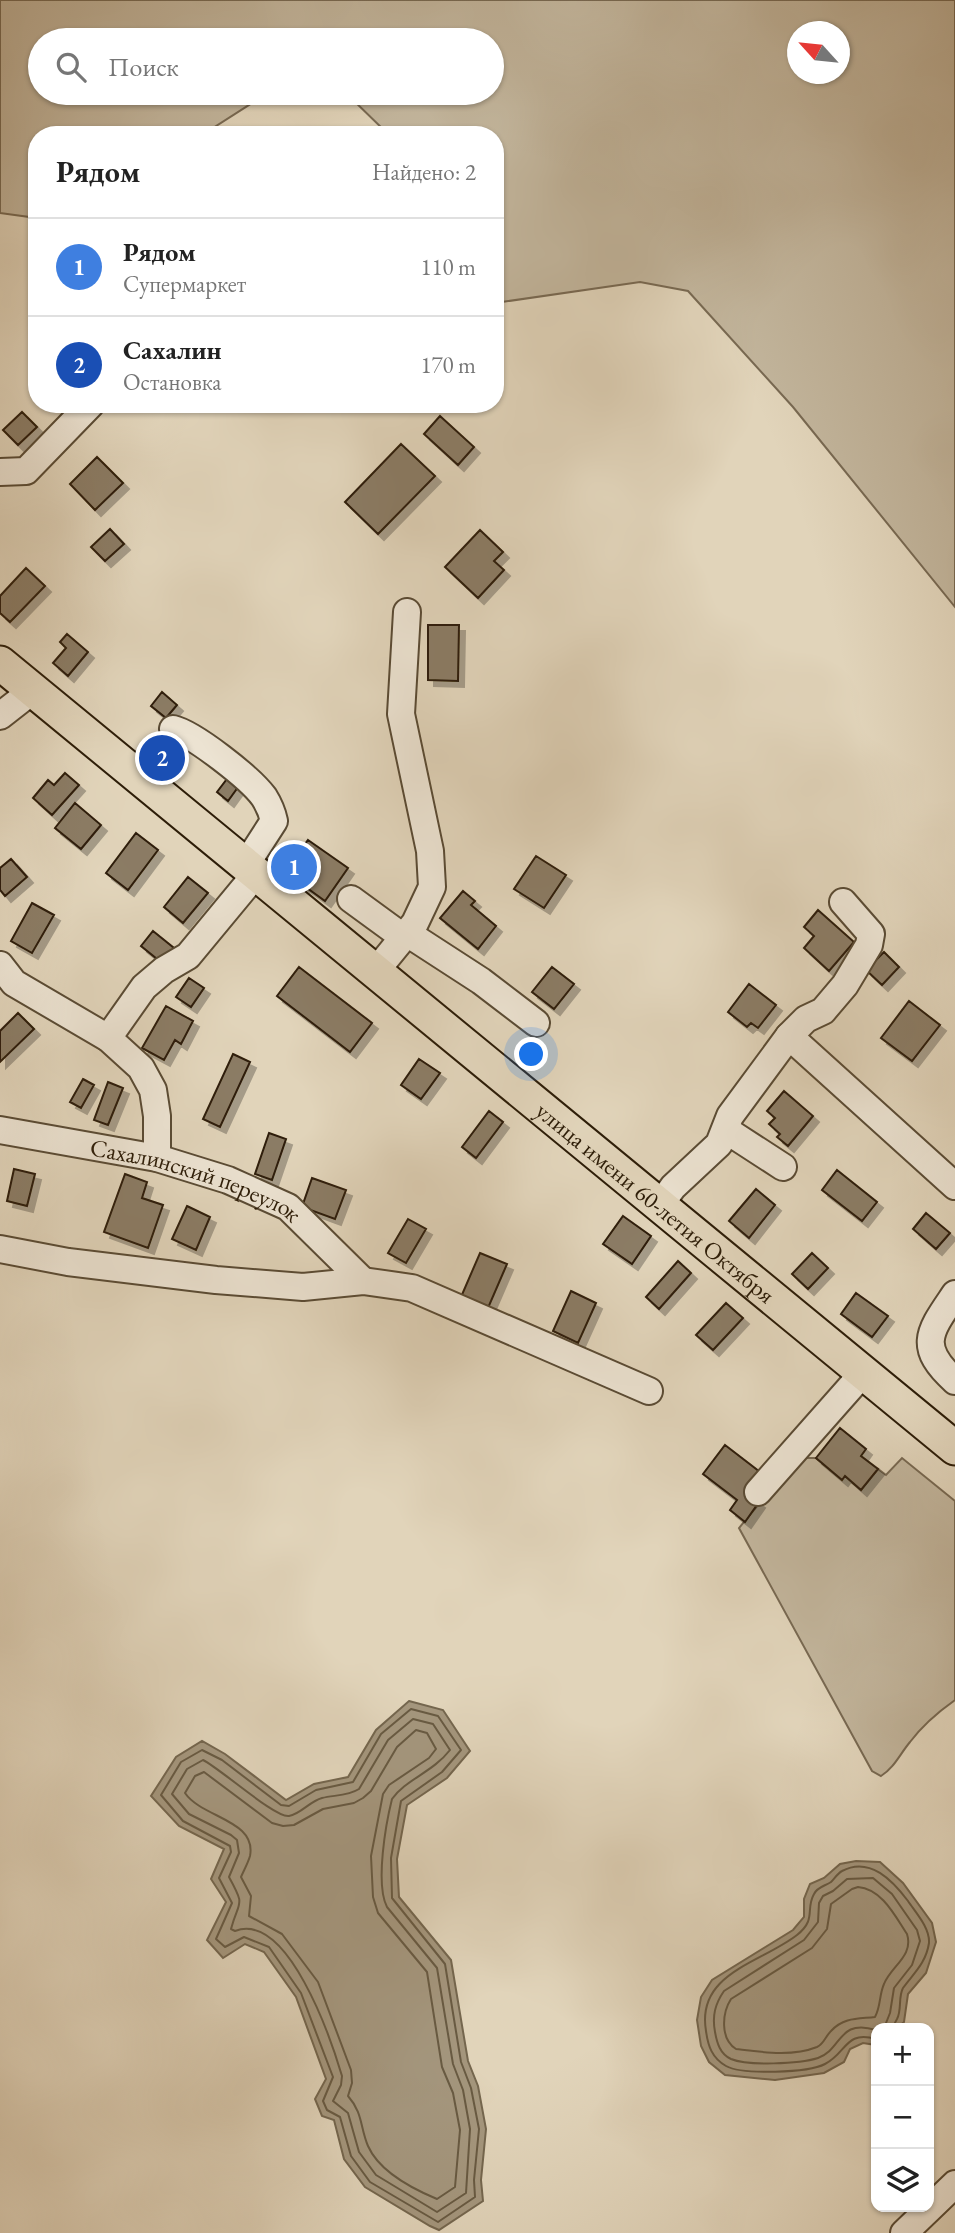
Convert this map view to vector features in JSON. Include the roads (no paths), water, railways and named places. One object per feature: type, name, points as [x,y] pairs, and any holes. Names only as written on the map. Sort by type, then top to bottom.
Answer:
[{"type":"main road","name":"улица имени 60-летия Октября","points":[[0,663],[955,1448]]},
{"type":"street","points":[[0,472],[26,471],[82,413]]},
{"type":"street","points":[[375,972],[421,912],[432,887],[430,851],[401,714],[407,612]]},
{"type":"street","points":[[0,716],[32,691]]},
{"type":"street","points":[[108,1038],[144,988],[164,970],[188,956],[251,871],[274,821],[271,809],[262,794],[231,766],[184,732],[173,729]]},
{"type":"street","points":[[351,899],[481,981],[536,1023]]},
{"type":"street","points":[[660,1205],[673,1187],[719,1144],[730,1116],[789,1036],[806,1019],[823,1011],[845,985],[869,945],[871,934],[843,902]]},
{"type":"street","points":[[0,965],[15,983],[108,1038],[141,1068],[153,1090],[157,1116],[157,1158]]},
{"type":"street","points":[[789,1036],[955,1186]]},
{"type":"street","name":"Сахалинский переулок","points":[[0,1130],[157,1158],[229,1180],[288,1208],[363,1281]]},
{"type":"street","points":[[726,1130],[783,1167]]},
{"type":"street","points":[[0,1249],[68,1262],[216,1280],[303,1286],[363,1281],[412,1288],[649,1391]]},
{"type":"street","points":[[955,1294],[934,1325],[931,1339],[933,1357],[955,1381]]},
{"type":"street","points":[[758,1492],[864,1372]]},
{"type":"street","points":[[904,2233],[955,2184]]},
{"type":"water","points":[[409,1701],[443,1710],[470,1751],[447,1778],[407,1805],[397,1859],[399,1897],[451,1960],[468,2061],[478,2086],[486,2129],[481,2180],[483,2201],[439,2230],[365,2187],[344,2159],[334,2120],[322,2116],[315,2099],[326,2079],[296,1997],[264,1952],[245,1944],[223,1958],[207,1940],[226,1902],[211,1879],[224,1849],[179,1826],[151,1796],[176,1757],[202,1741],[225,1754],[286,1800],[314,1784],[348,1777],[376,1730]]},
{"type":"water","points":[[856,1861],[880,1862],[903,1883],[932,1923],[936,1942],[926,1973],[908,1994],[904,2022],[871,2023],[871,2044],[863,2043],[850,2049],[844,2062],[824,2073],[775,2080],[725,2075],[709,2062],[701,2046],[697,2020],[701,1997],[712,1980],[793,1930],[804,1917],[804,1899],[810,1884],[824,1878],[840,1864]]},
{"type":"place","name":"Сахалин","points":[[162,758]]},
{"type":"place","name":"Рядом","points":[[294,867]]}]
